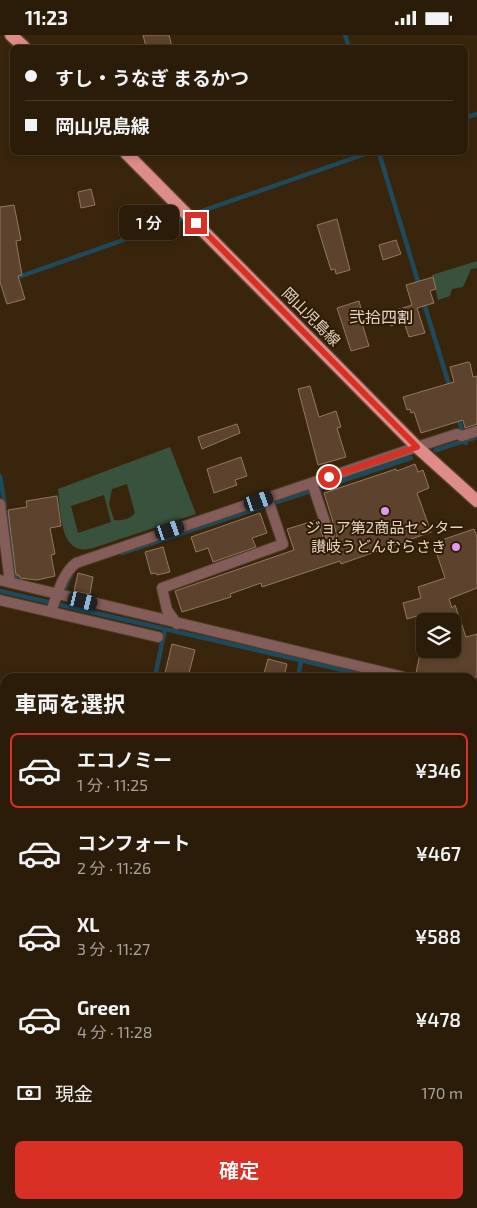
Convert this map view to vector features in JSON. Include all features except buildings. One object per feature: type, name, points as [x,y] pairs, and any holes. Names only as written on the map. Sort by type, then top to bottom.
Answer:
[{"type":"main road","points":[[11,35],[22,45]]},
{"type":"main road","name":"岡山児島線","points":[[128,155],[417,447],[477,501]]},
{"type":"street","points":[[54,603],[70,568],[76,563],[313,488],[417,447],[457,434],[464,435],[477,431]]},
{"type":"street","points":[[313,488],[330,537]]},
{"type":"street","points":[[0,504],[5,581],[54,603],[158,637]]},
{"type":"street","points":[[177,624],[167,610],[162,588],[283,544],[269,504]]},
{"type":"street","points":[[0,600],[54,603],[177,624],[387,673]]},
{"type":"green space","points":[[477,261],[477,268],[471,269],[463,287],[452,289],[450,296],[438,300],[432,275]]},
{"type":"green space","points":[[170,447],[196,514],[93,548],[82,549],[74,546],[68,540],[64,531],[58,489]],"holes":[[[127,484],[135,513],[126,519],[114,520],[109,504],[112,489]],[[104,495],[111,522],[78,533],[71,506]]]},
{"type":"waterway","points":[[345,35],[348,45]]},
{"type":"waterway","points":[[468,117],[477,114]]},
{"type":"waterway","points":[[199,212],[362,155]]},
{"type":"waterway","points":[[380,155],[419,285]]},
{"type":"waterway","points":[[13,279],[180,220]]},
{"type":"waterway","points":[[423,300],[450,388]]},
{"type":"waterway","points":[[458,417],[466,443]]},
{"type":"waterway","points":[[436,450],[477,437]]},
{"type":"waterway","points":[[122,553],[411,458]]},
{"type":"waterway","points":[[0,476],[5,506]]},
{"type":"waterway","points":[[6,514],[17,579]]},
{"type":"waterway","points":[[64,590],[71,575]]},
{"type":"waterway","points":[[0,591],[356,673]]},
{"type":"waterway","points":[[156,673],[165,629]]},
{"type":"waterway","points":[[299,673],[301,661]]},
{"type":"place","name":"ジョア第2商品センター","points":[[385,511]]},
{"type":"place","name":"讃岐うどんむらさき","points":[[456,547]]},
{"type":"district","name":"弐拾四割","points":[[381,317]]},
{"type":"route","points":[[196,223],[417,447],[329,477]]}]
